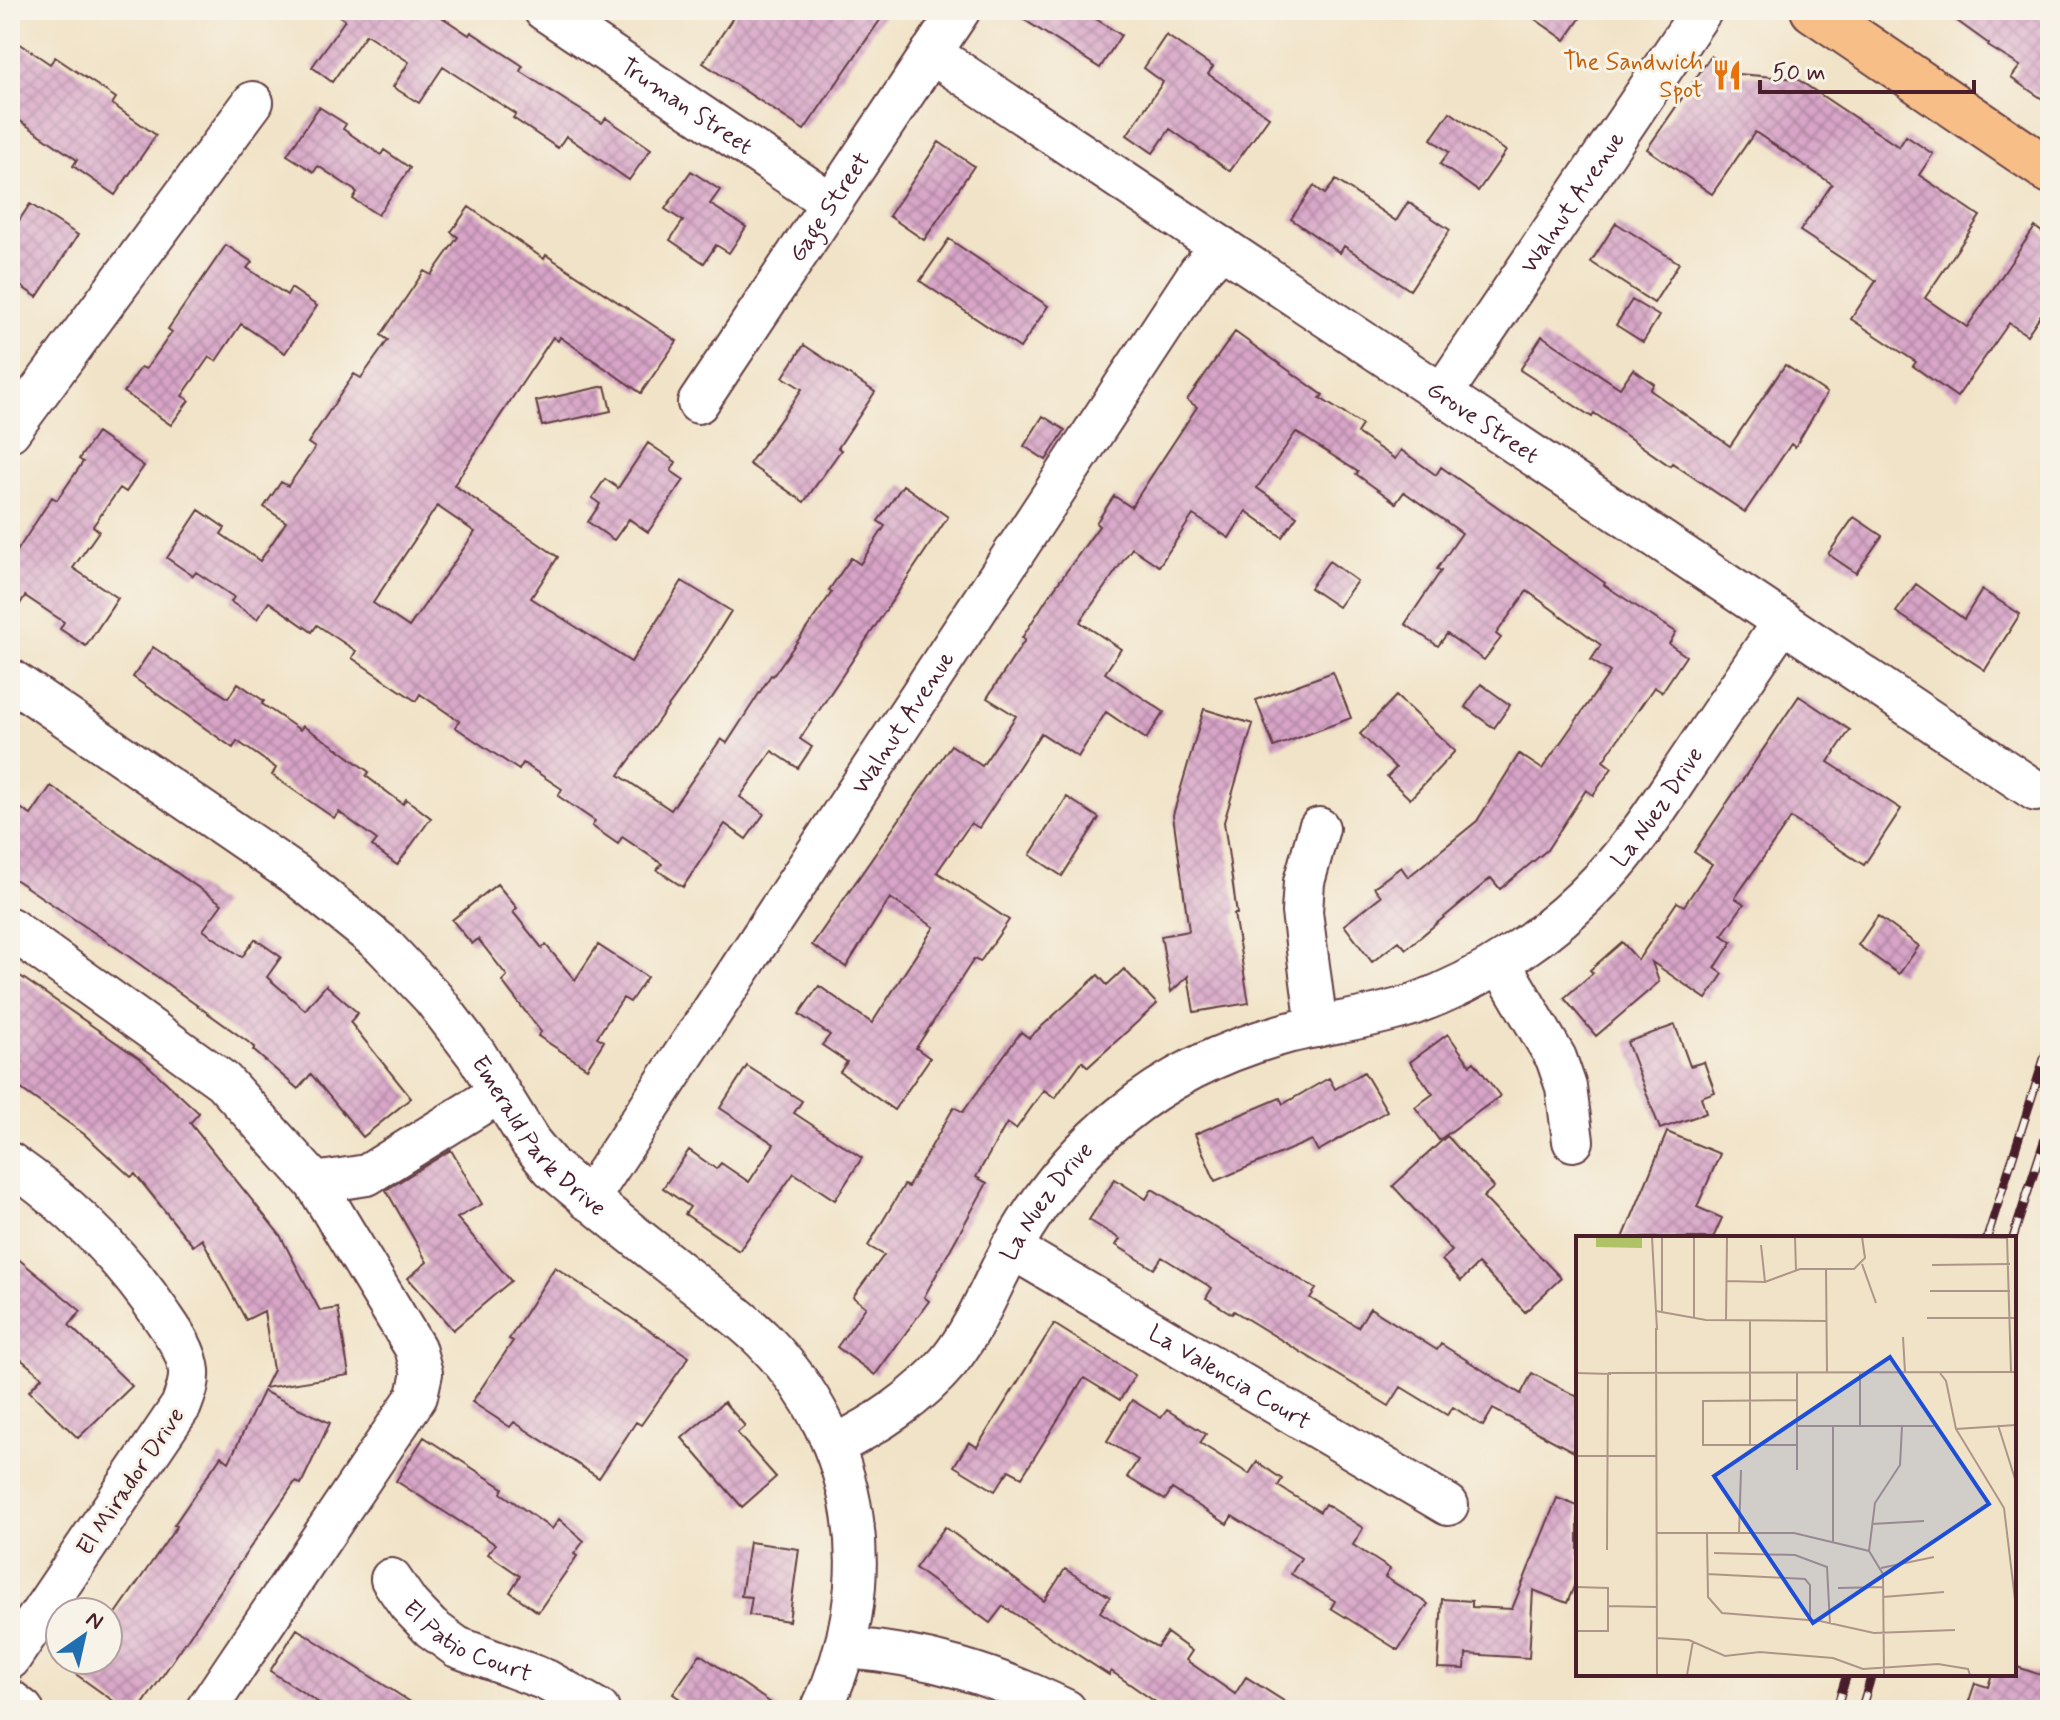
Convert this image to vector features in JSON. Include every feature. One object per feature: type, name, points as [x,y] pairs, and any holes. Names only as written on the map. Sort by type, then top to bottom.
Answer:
[{"type":"main road","points":[[1813,10],[2050,171]]},
{"type":"street","name":"Truman Street","points":[[544,10],[830,202]]},
{"type":"street","name":"Gage Street","points":[[698,403],[960,10]]},
{"type":"street","name":"Walnut Avenue","points":[[1442,394],[1702,10]]},
{"type":"street","name":"Grove Street","points":[[931,53],[2036,791]]},
{"type":"street","points":[[10,431],[253,102]]},
{"type":"street","name":"Walnut Avenue","points":[[588,1200],[1199,272],[1222,247]]},
{"type":"street","name":"La Nuez Drive","points":[[834,1446],[904,1405],[948,1361],[983,1309],[1011,1248],[1045,1194],[1068,1165],[1122,1115],[1152,1093],[1229,1053],[1287,1033],[1412,1005],[1500,963],[1557,922],[1605,876],[1649,821],[1783,621]]},
{"type":"street","name":"Emerald Park Drive","points":[[10,679],[329,898],[383,945],[433,998],[476,1054],[531,1143],[552,1168],[762,1339],[804,1389],[834,1446],[852,1507],[856,1539],[854,1606],[846,1648],[821,1710]]},
{"type":"street","points":[[1317,1027],[1302,912],[1304,882],[1319,828]]},
{"type":"street","points":[[10,928],[223,1081],[315,1183],[415,1348],[422,1373],[417,1396],[206,1710]]},
{"type":"street","points":[[1500,963],[1556,1058],[1566,1087],[1573,1141]]},
{"type":"street","points":[[315,1183],[367,1175],[499,1093]]},
{"type":"street","name":"El Mirador Drive","points":[[10,1163],[73,1212],[126,1268],[171,1330],[186,1356],[189,1370],[189,1386],[181,1406],[10,1659]]},
{"type":"street","name":"La Valencia Court","points":[[1011,1248],[1448,1505]]},
{"type":"street","name":"El Patio Court","points":[[391,1579],[409,1605],[431,1628],[457,1647],[546,1680],[599,1710]]},
{"type":"street","points":[[846,1648],[916,1656],[952,1664],[1021,1688],[1066,1710]]},
{"type":"street","points":[[10,1700],[23,1710]]},
{"type":"building","points":[[330,10],[431,10],[523,66],[520,71],[568,102],[602,123],[606,118],[651,149],[629,180],[566,136],[558,148],[513,118],[516,114],[443,67],[419,103],[393,87],[409,62],[366,34],[332,82],[312,67],[345,20]]},
{"type":"building","points":[[738,10],[887,10],[804,130],[703,63]]},
{"type":"building","points":[[1009,10],[1082,10],[1121,35],[1100,68]]},
{"type":"building","points":[[1522,10],[1586,10],[1565,40]]},
{"type":"building","points":[[1942,10],[2050,10],[2050,104],[2011,78],[2020,66],[1988,46]]},
{"type":"building","points":[[1166,35],[1213,67],[1208,74],[1269,117],[1230,171],[1170,129],[1153,153],[1127,135],[1163,82],[1144,68]]},
{"type":"building","points":[[10,37],[50,64],[55,57],[116,98],[112,104],[156,135],[115,195],[73,166],[77,160],[10,114]]},
{"type":"building","points":[[1711,56],[1738,74],[1797,79],[1899,147],[1906,136],[1933,154],[1919,175],[1980,216],[1925,298],[1967,327],[2035,227],[2050,238],[2050,301],[2027,335],[2009,323],[1957,397],[1913,366],[1916,362],[1851,319],[1876,281],[1800,231],[1832,184],[1755,132],[1712,194],[1647,149]]},
{"type":"building","points":[[319,107],[346,124],[343,129],[381,155],[384,150],[410,168],[378,215],[353,199],[357,192],[318,166],[314,172],[287,155]]},
{"type":"building","points":[[1450,112],[1506,151],[1478,191],[1440,164],[1449,152],[1431,139]]},
{"type":"building","points":[[939,142],[974,166],[924,240],[889,216]]},
{"type":"building","points":[[691,171],[720,190],[710,204],[746,227],[729,253],[716,245],[704,263],[670,240],[683,221],[665,209]]},
{"type":"building","points":[[1336,180],[1396,221],[1408,202],[1450,230],[1410,290],[1344,246],[1340,253],[1291,219],[1314,186],[1325,194]]},
{"type":"building","points":[[30,204],[78,235],[37,297],[10,279],[10,234]]},
{"type":"building","points":[[469,207],[544,259],[546,255],[677,341],[641,393],[560,337],[558,341],[553,337],[454,485],[558,557],[531,598],[631,662],[682,581],[731,611],[691,675],[619,775],[671,810],[721,739],[727,743],[771,675],[832,592],[829,590],[851,558],[860,564],[885,526],[878,521],[903,485],[948,517],[800,739],[812,747],[798,768],[772,751],[740,797],[764,814],[746,839],[725,824],[683,887],[657,870],[662,864],[622,837],[618,844],[592,826],[595,821],[558,796],[562,789],[523,763],[519,770],[480,744],[455,727],[459,721],[420,694],[416,701],[377,675],[352,658],[356,651],[317,625],[312,632],[269,602],[257,619],[231,602],[234,597],[196,572],[193,576],[167,558],[199,510],[225,528],[221,534],[260,561],[286,522],[264,507],[281,482],[288,486],[315,448],[308,443],[354,374],[361,378],[388,340],[381,335],[424,271],[431,275],[458,237],[451,232]],"holes":[[[437,506],[475,532],[409,627],[373,603]]]},
{"type":"building","points":[[1616,223],[1679,263],[1654,303],[1591,262]]},
{"type":"building","points":[[949,239],[1048,306],[1020,348],[920,281]]},
{"type":"building","points":[[226,245],[252,262],[247,268],[287,295],[291,288],[317,306],[285,353],[241,324],[216,361],[209,357],[182,396],[189,400],[171,425],[124,392],[141,367],[146,369],[172,332],[168,329]]},
{"type":"building","points":[[1632,300],[1659,316],[1643,342],[1616,325]]},
{"type":"building","points":[[1235,332],[1323,395],[1320,398],[1362,425],[1357,433],[1395,459],[1401,450],[1436,475],[1441,467],[1604,585],[1676,632],[1669,644],[1686,656],[1662,692],[1654,687],[1603,761],[1612,768],[1593,795],[1586,790],[1547,850],[1500,889],[1491,878],[1406,949],[1399,941],[1372,962],[1344,925],[1381,896],[1374,887],[1401,867],[1408,877],[1477,821],[1519,754],[1542,769],[1610,672],[1591,660],[1601,645],[1527,591],[1496,634],[1501,638],[1484,660],[1447,634],[1438,646],[1405,624],[1462,533],[1404,492],[1396,503],[1356,474],[1358,472],[1296,432],[1257,488],[1297,516],[1282,537],[1246,511],[1229,538],[1193,515],[1159,566],[1132,548],[1080,622],[1121,649],[1105,673],[1164,712],[1146,739],[1106,712],[1078,757],[1041,733],[979,828],[971,823],[937,872],[1009,920],[980,962],[974,959],[916,1048],[930,1058],[894,1110],[840,1072],[847,1062],[822,1045],[830,1035],[799,1014],[819,986],[872,1023],[934,927],[890,898],[846,967],[812,945],[951,745],[982,766],[1016,716],[987,698],[1025,640],[1022,638],[1046,600],[1099,526],[1096,523],[1114,496],[1131,507],[1197,407],[1187,400]]},
{"type":"building","points":[[1542,336],[1620,388],[1633,369],[1654,384],[1650,390],[1730,446],[1785,365],[1827,393],[1795,447],[1791,444],[1745,512],[1672,463],[1670,466],[1594,413],[1592,417],[1520,370]]},
{"type":"building","points":[[804,345],[875,392],[838,448],[841,450],[804,502],[749,464],[802,389],[783,377]]},
{"type":"building","points":[[605,386],[611,411],[542,426],[536,401]]},
{"type":"building","points":[[1043,416],[1065,430],[1046,460],[1024,446]]},
{"type":"building","points":[[97,433],[144,466],[126,492],[120,488],[93,526],[99,531],[73,568],[118,598],[86,646],[60,629],[64,622],[25,596],[10,620],[10,562],[52,497],[57,500],[83,462],[79,459]]},
{"type":"building","points":[[648,443],[676,462],[671,471],[684,480],[648,532],[629,519],[614,540],[588,522],[600,504],[592,498],[605,479],[618,488]]},
{"type":"building","points":[[1854,517],[1882,536],[1856,573],[1828,554]]},
{"type":"building","points":[[1329,561],[1357,581],[1338,607],[1310,588]]},
{"type":"building","points":[[1916,584],[1964,619],[1982,590],[2020,614],[1985,670],[1896,612]]},
{"type":"building","points":[[153,647],[228,698],[238,683],[300,730],[303,726],[334,746],[369,772],[366,776],[403,804],[406,799],[431,818],[397,865],[372,846],[377,840],[339,812],[334,818],[272,775],[276,768],[237,741],[233,748],[133,677]]},
{"type":"building","points":[[1333,672],[1351,718],[1274,747],[1256,700]]},
{"type":"building","points":[[1481,684],[1510,705],[1494,728],[1465,707]]},
{"type":"building","points":[[1396,696],[1455,751],[1410,799],[1387,777],[1396,768],[1360,734]]},
{"type":"building","points":[[1799,696],[1850,730],[1828,762],[1901,809],[1864,865],[1791,818],[1735,898],[1744,904],[1722,935],[1732,942],[1715,968],[1723,974],[1706,999],[1652,962],[1659,982],[1596,1036],[1564,998],[1622,942],[1638,960],[1677,902],[1684,906],[1712,864],[1694,852]]},
{"type":"building","points":[[1204,709],[1253,724],[1224,822],[1237,914],[1234,914],[1249,1003],[1194,1012],[1188,976],[1171,992],[1161,936],[1189,931],[1173,815]]},
{"type":"building","points":[[51,786],[222,904],[203,930],[242,957],[255,939],[281,957],[267,977],[305,1010],[326,985],[358,1013],[350,1022],[411,1098],[363,1137],[311,1074],[298,1089],[253,1050],[255,1047],[10,876],[10,801],[31,815]]},
{"type":"building","points":[[1067,797],[1099,818],[1062,876],[1030,855]]},
{"type":"building","points":[[497,884],[517,908],[513,912],[542,948],[546,945],[575,980],[598,945],[647,977],[630,1002],[623,998],[597,1037],[604,1041],[587,1068],[538,1036],[541,1032],[502,981],[507,976],[478,939],[472,944],[452,920]]},
{"type":"building","points":[[1878,916],[1919,946],[1899,974],[1858,945]]},
{"type":"building","points":[[10,969],[143,1061],[199,1113],[190,1123],[280,1235],[320,1311],[338,1308],[349,1375],[264,1388],[273,1370],[264,1311],[246,1320],[202,1239],[193,1246],[135,1174],[131,1177],[84,1134],[10,1081]]},
{"type":"building","points":[[1124,969],[1157,1004],[1088,1067],[1082,1061],[1055,1098],[1044,1090],[1016,1129],[1007,1123],[976,1177],[987,1183],[924,1297],[929,1301],[875,1375],[837,1347],[866,1307],[853,1297],[884,1255],[868,1246],[904,1185],[908,1187],[954,1107],[963,1112],[1021,1032],[1029,1038],[1098,975],[1107,985]]},
{"type":"building","points":[[1675,1025],[1690,1066],[1704,1062],[1715,1092],[1701,1097],[1706,1113],[1660,1129],[1627,1042]]},
{"type":"building","points":[[1448,1034],[1470,1065],[1474,1062],[1500,1096],[1439,1140],[1415,1107],[1433,1094],[1410,1062]]},
{"type":"building","points":[[747,1066],[802,1101],[794,1113],[862,1158],[835,1200],[794,1173],[739,1251],[685,1214],[690,1207],[663,1188],[689,1150],[716,1169],[721,1163],[749,1182],[774,1144],[720,1108]]},
{"type":"building","points":[[1364,1072],[1387,1111],[1318,1151],[1312,1140],[1215,1181],[1195,1134],[1280,1098],[1283,1104],[1329,1078],[1335,1089]]},
{"type":"building","points":[[1667,1132],[1720,1154],[1697,1207],[1722,1218],[1714,1236],[1624,1236]]},
{"type":"building","points":[[1447,1136],[1494,1187],[1483,1197],[1561,1278],[1525,1312],[1478,1264],[1461,1281],[1442,1260],[1452,1251],[1393,1186]]},
{"type":"building","points":[[451,1150],[482,1204],[457,1218],[511,1281],[453,1330],[408,1278],[427,1262],[386,1190]]},
{"type":"building","points":[[1115,1179],[1146,1199],[1152,1189],[1316,1289],[1310,1298],[1358,1327],[1370,1308],[1437,1350],[1441,1344],[1521,1394],[1532,1373],[1576,1396],[1576,1453],[1493,1409],[1483,1426],[1453,1407],[1447,1415],[1401,1387],[1389,1406],[1234,1311],[1232,1314],[1206,1298],[1212,1288],[1162,1257],[1154,1269],[1116,1245],[1120,1239],[1089,1220]]},
{"type":"building","points":[[10,1252],[81,1311],[69,1325],[132,1386],[78,1438],[29,1391],[42,1377],[10,1350]]},
{"type":"building","points":[[555,1267],[689,1357],[641,1425],[636,1422],[599,1478],[514,1422],[510,1427],[472,1402],[513,1341],[509,1339]]},
{"type":"building","points":[[1054,1324],[1135,1375],[1120,1400],[1084,1378],[1022,1477],[1009,1470],[995,1491],[954,1466],[969,1442],[977,1447]]},
{"type":"building","points":[[263,1391],[330,1423],[301,1484],[295,1482],[139,1710],[126,1710],[78,1676],[124,1676],[124,1602],[221,1456],[229,1462]]},
{"type":"building","points":[[1132,1400],[1161,1418],[1167,1410],[1206,1434],[1200,1443],[1249,1474],[1257,1462],[1282,1479],[1278,1486],[1320,1512],[1325,1504],[1363,1528],[1353,1545],[1390,1569],[1385,1577],[1428,1604],[1398,1650],[1331,1608],[1335,1601],[1291,1574],[1301,1558],[1232,1516],[1227,1524],[1172,1489],[1165,1500],[1127,1477],[1138,1460],[1107,1441]]},
{"type":"building","points":[[724,1402],[745,1426],[737,1433],[776,1477],[742,1507],[682,1438]]},
{"type":"building","points":[[424,1437],[503,1488],[501,1493],[552,1529],[559,1519],[584,1541],[538,1612],[510,1592],[520,1576],[488,1554],[495,1544],[396,1481]]},
{"type":"building","points":[[1557,1498],[1576,1505],[1576,1582],[1567,1603],[1533,1590],[1529,1658],[1466,1654],[1465,1669],[1438,1668],[1442,1599],[1472,1601],[1472,1607],[1512,1609]]},
{"type":"building","points":[[945,1527],[1044,1601],[1065,1569],[1110,1597],[1100,1612],[1146,1641],[1157,1647],[1167,1633],[1192,1651],[1186,1660],[1235,1694],[1246,1677],[1298,1710],[1167,1710],[1111,1671],[1109,1675],[1003,1606],[990,1623],[915,1568]]},
{"type":"building","points":[[749,1542],[799,1549],[789,1621],[749,1615],[752,1597],[741,1596]]},
{"type":"building","points":[[297,1629],[423,1710],[330,1710],[270,1671]]},
{"type":"building","points":[[700,1654],[781,1710],[697,1710],[673,1694]]},
{"type":"building","points":[[2016,1667],[2050,1678],[2050,1710],[1966,1710],[1975,1683],[1988,1687],[1991,1676],[2016,1676]]},
{"type":"railway","points":[[1988,1236],[2050,1040]]},
{"type":"railway","points":[[2014,1236],[2050,1123]]},
{"type":"railway","points":[[1836,1710],[1846,1676]]},
{"type":"railway","points":[[1861,1710],[1871,1676]]},
{"type":"place","name":"The Sandwich Spot","points":[[1727,75]]}]
